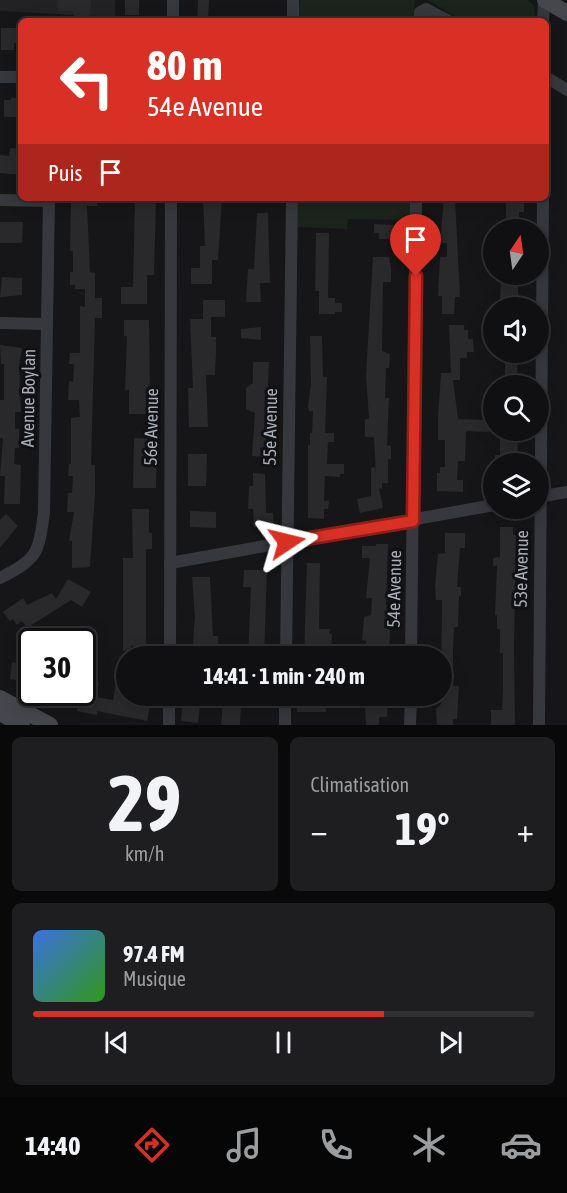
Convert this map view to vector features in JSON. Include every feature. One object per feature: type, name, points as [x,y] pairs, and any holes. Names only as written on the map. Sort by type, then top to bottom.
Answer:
[{"type":"street","points":[[173,18],[174,0]]},
{"type":"street","points":[[293,0],[293,18]]},
{"type":"street","points":[[543,18],[545,0],[567,13]]},
{"type":"street","points":[[0,77],[18,77]]},
{"type":"street","points":[[549,79],[567,90]]},
{"type":"street","points":[[0,200],[18,200]]},
{"type":"street","name":"Avenue Boylan","points":[[0,578],[31,560],[40,539],[45,513],[49,201]]},
{"type":"street","name":"56e Avenue","points":[[170,646],[171,201]]},
{"type":"street","name":"55e Avenue","points":[[286,646],[292,201]]},
{"type":"street","name":"54e Avenue","points":[[411,646],[416,201]]},
{"type":"street","name":"53e Avenue","points":[[540,453],[543,201]]},
{"type":"street","points":[[0,323],[46,324]]},
{"type":"street","points":[[549,495],[567,492]]},
{"type":"street","points":[[170,563],[483,507]]},
{"type":"street","name":"53e Avenue","points":[[539,519],[539,725]]},
{"type":"street","points":[[0,698],[50,725]]},
{"type":"street","points":[[169,706],[169,725]]},
{"type":"street","points":[[285,706],[285,725]]},
{"type":"street","points":[[410,725],[411,706]]},
{"type":"street","points":[[0,713],[22,725]]},
{"type":"shaded area","points":[[0,0],[115,0],[115,17],[0,11]]},
{"type":"shaded area","points":[[300,0],[415,0],[412,18],[298,18]]},
{"type":"shaded area","points":[[428,0],[528,0],[534,6],[535,18],[458,18]]},
{"type":"shaded area","points":[[298,201],[410,201],[410,220],[348,219],[347,229],[298,227]]},
{"type":"building","points":[[58,0],[91,0],[90,18],[74,18],[74,11],[57,11]]},
{"type":"building","points":[[125,0],[139,0],[139,15],[125,15]]},
{"type":"building","points":[[198,0],[209,0],[208,18],[197,18]]},
{"type":"building","points":[[1,28],[18,28],[18,43],[14,43],[14,50],[1,50]]},
{"type":"building","points":[[11,98],[18,98],[18,117],[4,117],[4,100],[11,100]]},
{"type":"building","points":[[10,148],[18,149],[18,175],[0,173],[0,155],[9,156]]},
{"type":"building","points":[[71,201],[97,201],[97,206],[87,206],[90,272],[95,273],[95,298],[102,298],[102,318],[95,318],[91,465],[95,465],[95,494],[90,567],[72,568],[72,541],[69,541],[74,512],[67,512],[68,493],[72,493],[73,476],[68,476],[69,464],[71,464],[71,418],[80,417],[79,400],[68,400],[69,381],[73,382],[74,364],[69,364],[70,353],[80,353],[80,306],[85,307],[85,289],[75,289],[75,285],[70,285],[70,272],[73,272],[73,251],[70,251]]},
{"type":"building","points":[[135,201],[156,201],[154,275],[147,275],[147,304],[121,304],[121,287],[133,287]]},
{"type":"building","points":[[203,201],[222,201],[218,260],[212,260],[212,284],[191,284],[191,268],[200,268],[200,246],[205,246]]},
{"type":"building","points":[[444,201],[455,201],[460,297],[455,297],[454,314],[442,314],[442,296],[438,296],[440,257],[447,257],[447,243],[440,243]]},
{"type":"building","points":[[506,201],[524,201],[524,212],[519,212],[519,219],[506,219]]},
{"type":"building","points":[[257,213],[268,213],[270,283],[260,283],[261,302],[246,302],[248,269],[254,269]]},
{"type":"building","points":[[0,222],[23,222],[22,243],[0,243]]},
{"type":"building","points":[[374,224],[393,225],[393,239],[379,239],[379,233],[374,233]]},
{"type":"building","points":[[316,233],[329,233],[328,298],[335,298],[335,303],[342,303],[342,312],[335,312],[335,314],[319,314],[319,291],[315,291]]},
{"type":"building","points":[[373,257],[389,257],[391,269],[391,282],[383,282],[382,351],[390,354],[389,368],[386,368],[385,398],[389,398],[387,445],[391,446],[391,459],[388,459],[388,483],[382,483],[382,489],[379,488],[383,508],[360,513],[357,499],[371,496],[371,468],[375,467],[376,473],[374,437],[365,437],[365,419],[369,419],[366,375]]},
{"type":"building","points":[[2,277],[22,278],[22,295],[0,297]]},
{"type":"building","points":[[501,285],[518,285],[519,297],[500,297]]},
{"type":"building","points":[[203,300],[225,300],[225,317],[211,317],[211,337],[216,337],[216,352],[215,375],[206,375],[208,427],[189,427],[188,388],[193,388],[190,319],[203,319]]},
{"type":"building","points":[[124,320],[149,320],[150,399],[154,399],[154,414],[129,414],[129,390],[125,390],[127,336],[124,336]]},
{"type":"building","points":[[449,325],[464,325],[464,330],[468,330],[468,339],[473,339],[474,352],[467,352],[467,358],[460,358],[460,380],[453,380],[458,419],[483,420],[483,432],[466,431],[465,461],[458,461],[457,480],[463,480],[463,492],[437,491],[437,473],[440,473],[440,467],[445,467],[445,440],[438,440],[441,373],[451,373]]},
{"type":"building","points":[[261,327],[261,340],[241,338],[241,329]]},
{"type":"building","points":[[310,336],[322,336],[323,377],[327,377],[325,433],[334,433],[334,442],[328,442],[327,464],[344,464],[344,474],[340,474],[340,477],[325,476],[324,501],[329,501],[328,509],[324,509],[324,519],[308,518],[308,445],[310,445],[310,433],[312,433],[313,411],[309,411],[308,407],[311,383]]},
{"type":"building","points":[[0,345],[22,348],[19,365],[21,412],[15,412],[15,429],[19,429],[19,448],[15,448],[14,464],[21,465],[20,504],[4,504],[5,476],[0,476],[3,438],[0,438],[0,400],[4,400],[4,364],[1,364]]},
{"type":"building","points":[[253,362],[269,362],[265,457],[252,456],[255,413],[246,409],[246,388],[253,383]]},
{"type":"building","points":[[505,363],[518,363],[517,375],[505,375]]},
{"type":"building","points":[[134,438],[157,439],[156,488],[133,488]]},
{"type":"building","points":[[500,441],[518,441],[517,453],[500,453]]},
{"type":"building","points":[[188,454],[207,454],[206,486],[188,486]]},
{"type":"building","points":[[253,473],[265,474],[266,513],[273,513],[274,526],[254,527],[253,509],[248,509],[249,486],[253,486]]},
{"type":"building","points":[[132,509],[149,509],[152,549],[146,549],[146,646],[123,646],[123,558],[133,558]]},
{"type":"building","points":[[190,511],[216,512],[216,528],[190,527]]},
{"type":"building","points":[[6,514],[18,526],[0,548],[0,520]]},
{"type":"building","points":[[500,527],[513,527],[513,535],[518,535],[514,647],[515,725],[491,725],[491,710],[502,710],[503,689],[503,653],[500,653],[500,629],[497,629],[497,615],[495,615],[497,566],[493,566],[493,558],[500,557]]},
{"type":"building","points":[[445,533],[465,533],[465,548],[460,548],[457,587],[461,587],[461,596],[459,596],[458,627],[454,627],[453,646],[453,686],[459,686],[457,719],[453,719],[453,725],[437,725],[436,709],[439,706],[452,706],[452,646],[442,646],[442,600],[436,600],[435,586],[438,554],[445,553]]},
{"type":"building","points":[[376,544],[388,544],[386,604],[390,631],[389,646],[366,645],[366,641],[362,640],[364,617],[371,615],[372,598],[366,598],[370,558],[362,558],[362,546],[376,546]]},
{"type":"building","points":[[307,563],[320,563],[319,629],[330,629],[331,646],[304,646]]},
{"type":"building","points":[[244,570],[267,570],[264,646],[248,646],[251,587],[243,587]]},
{"type":"building","points":[[192,577],[210,577],[213,636],[218,636],[218,646],[193,646],[195,617]]},
{"type":"building","points":[[68,579],[91,592],[82,607],[71,600],[27,628],[22,621],[17,625],[13,619],[10,621],[3,612],[23,598],[27,605],[52,593],[56,599]]},
{"type":"building","points":[[12,662],[18,664],[18,681],[10,679]]},
{"type":"building","points":[[96,682],[99,682],[96,697]]},
{"type":"building","points":[[116,684],[116,706],[150,706],[147,721],[97,711],[97,715],[77,711],[78,706],[96,706],[96,697],[113,700]]},
{"type":"building","points":[[182,706],[200,706],[198,723],[181,721]]},
{"type":"building","points":[[223,706],[241,706],[240,725],[221,725]]},
{"type":"building","points":[[297,706],[326,706],[326,712],[297,712]]},
{"type":"building","points":[[365,706],[388,706],[387,717],[379,717],[379,725],[366,725]]},
{"type":"route","points":[[287,542],[413,521],[416,276]]}]
